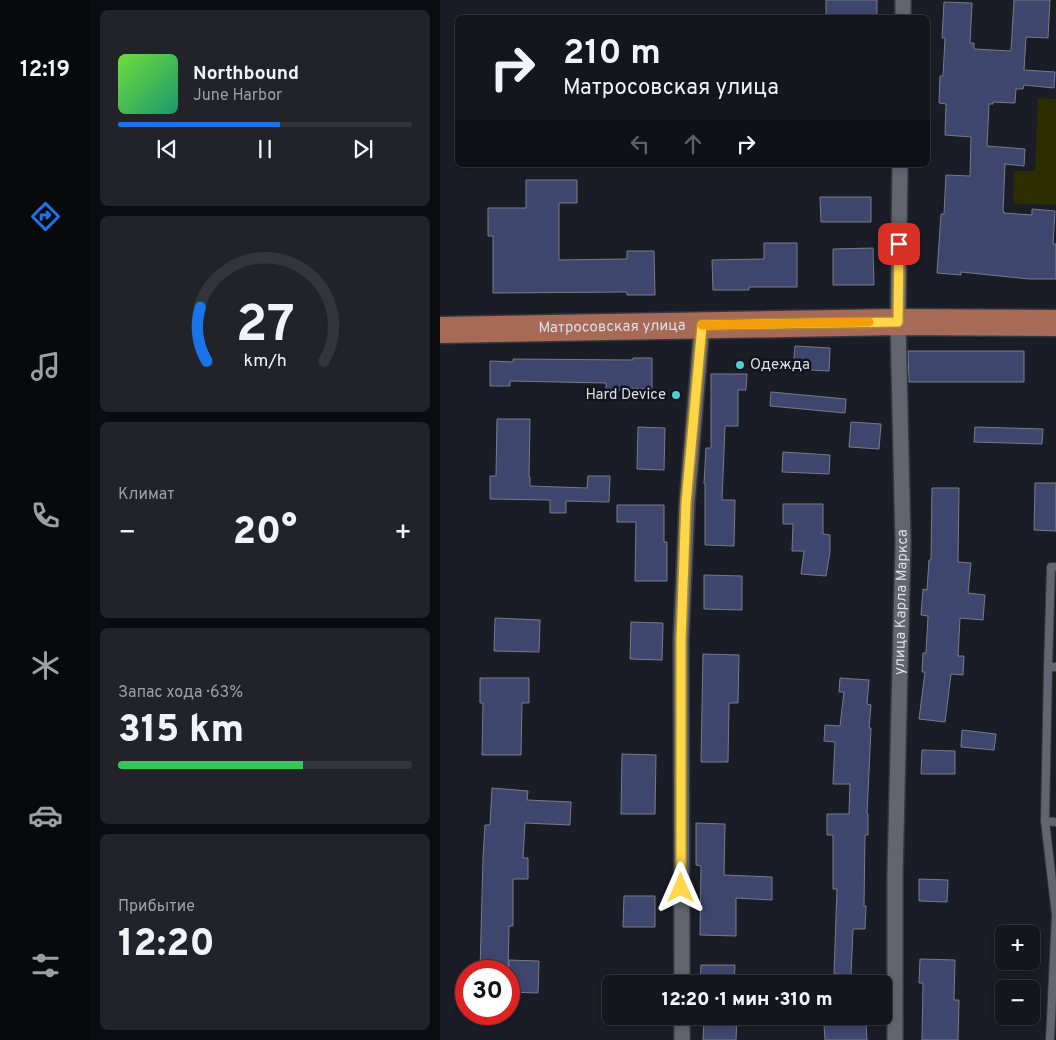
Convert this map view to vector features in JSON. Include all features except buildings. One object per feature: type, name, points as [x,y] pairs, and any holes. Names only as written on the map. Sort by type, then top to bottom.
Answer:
[{"type":"highway","name":"Матросовская улица","points":[[440,330],[898,322],[1056,323]]},
{"type":"street","points":[[903,0],[903,15]]},
{"type":"street","name":"улица Карла Маркса","points":[[895,1040],[894,875],[903,543],[898,322],[900,167]]},
{"type":"street","points":[[682,975],[681,640],[686,503],[702,325]]},
{"type":"street","points":[[682,1025],[682,1040]]},
{"type":"lane","points":[[1050,1040],[1056,915],[1045,821],[1052,667],[1052,567],[1056,567]]},
{"type":"lane","points":[[1045,821],[1056,822]]},
{"type":"shaded area","points":[[1038,98],[1056,99],[1056,205],[1013,203],[1014,171],[1035,171]]},
{"type":"slow traffic","points":[[702,325],[869,322]]},
{"type":"place","name":"Одежда","points":[[740,365]]},
{"type":"place","name":"Hard Device","points":[[676,395]]},
{"type":"route","points":[[681,888],[681,640],[686,503],[702,325],[898,322],[899,244]]}]
